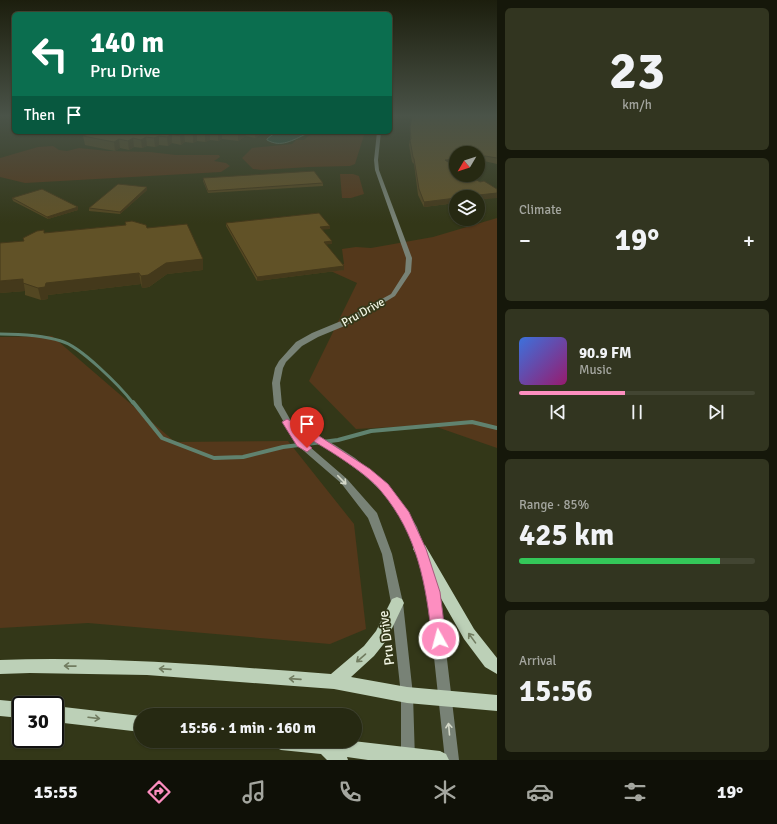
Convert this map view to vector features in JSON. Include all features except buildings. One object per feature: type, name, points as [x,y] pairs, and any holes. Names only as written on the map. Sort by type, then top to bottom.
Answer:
[{"type":"main road","points":[[420,549],[469,634],[490,662],[497,667]]},
{"type":"main road","points":[[334,682],[369,651],[381,636],[397,603]]},
{"type":"main road","points":[[0,667],[30,666],[147,668],[334,682],[407,695],[497,703]]},
{"type":"main road","points":[[0,708],[12,709]]},
{"type":"main road","points":[[64,715],[134,723]]},
{"type":"main road","points":[[327,748],[339,760]]},
{"type":"main road","points":[[339,748],[408,758],[440,760]]},
{"type":"street","name":"Pru Drive","points":[[378,151],[376,160],[377,170],[409,258],[408,272],[393,295],[384,302],[344,324],[307,339],[287,355],[279,368],[276,383],[278,405],[300,443],[344,481],[373,516],[387,554],[397,603],[407,695],[408,758]]},
{"type":"street","points":[[287,422],[328,446],[366,472],[384,487],[405,515],[420,549],[433,592],[452,760]]},
{"type":"shaded area","points":[[23,151],[150,152],[176,155],[219,155],[220,157],[214,161],[226,163],[230,166],[221,172],[25,183],[0,177],[0,158]]},
{"type":"shaded area","points":[[249,151],[359,151],[355,164],[350,166],[262,170],[253,169],[242,158]]},
{"type":"shaded area","points":[[340,174],[353,174],[359,176],[364,194],[351,198],[342,198]]},
{"type":"shaded area","points":[[497,218],[497,448],[431,425],[356,429],[309,381],[357,283],[324,268],[344,264],[342,249],[356,247],[371,248],[433,237],[470,226],[485,226],[485,222]]},
{"type":"shaded area","points":[[52,336],[175,442],[288,441],[354,524],[366,629],[330,644],[88,623],[0,628],[0,337]]},
{"type":"waterway","points":[[0,334],[39,336],[69,344],[89,358],[133,403]]},
{"type":"waterway","points":[[133,402],[162,438],[214,458],[243,457],[283,447],[338,440],[371,431],[472,422],[497,428]]},
{"type":"route","points":[[307,448],[300,443],[287,422],[344,456],[366,472],[384,487],[405,515],[420,549],[433,592],[439,639]]}]
